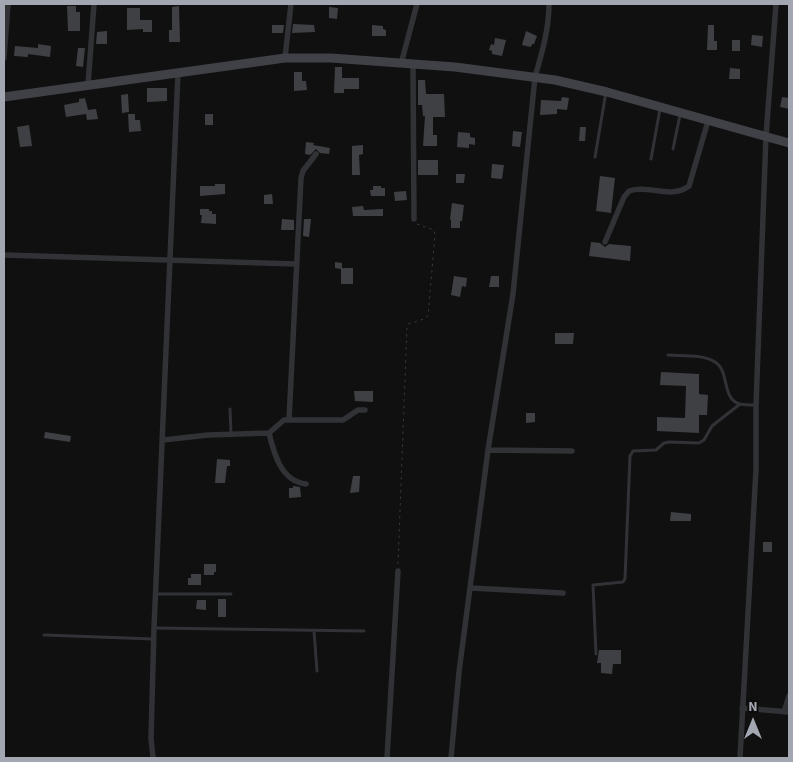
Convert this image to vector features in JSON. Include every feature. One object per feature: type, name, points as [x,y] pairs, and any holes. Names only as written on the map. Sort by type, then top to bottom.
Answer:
[{"type":"street","points":[[4,58],[8,4]]},
{"type":"street","points":[[88,85],[94,4]]},
{"type":"street","points":[[285,58],[291,4]]},
{"type":"street","points":[[401,64],[417,4]]},
{"type":"street","points":[[451,758],[459,672],[488,450],[513,294],[535,77],[544,47],[550,4]]},
{"type":"street","points":[[740,758],[756,469],[756,405],[766,136],[776,4]]},
{"type":"street","points":[[4,97],[285,58],[331,58],[487,70],[535,77],[606,92],[789,142]]},
{"type":"street","points":[[413,65],[414,219]]},
{"type":"street","points":[[153,758],[150,738],[154,628],[178,73]]},
{"type":"street","points":[[605,242],[624,197],[629,191],[642,189],[672,193],[689,186],[708,121]]},
{"type":"street","points":[[289,420],[301,178],[303,171],[316,154]]},
{"type":"street","points":[[4,255],[296,264]]},
{"type":"street","points":[[163,440],[231,434],[269,433],[280,423],[289,420],[343,420],[358,410],[365,410]]},
{"type":"street","points":[[269,433],[275,455],[284,473],[291,480],[306,484]]},
{"type":"street","points":[[488,450],[572,451]]},
{"type":"street","points":[[387,758],[398,571]]},
{"type":"street","points":[[471,588],[563,593]]},
{"type":"street","points":[[742,708],[786,712],[789,696]]},
{"type":"lane","points":[[595,158],[606,92]]},
{"type":"lane","points":[[651,159],[660,106]]},
{"type":"lane","points":[[673,149],[681,112]]},
{"type":"lane","points":[[668,355],[705,358],[714,361],[724,372],[730,396],[734,402],[756,405]]},
{"type":"lane","points":[[596,654],[594,585],[622,582],[625,579],[630,456],[633,451],[656,450],[664,443],[699,443],[704,440],[712,426],[740,404]]},
{"type":"lane","points":[[230,409],[231,434]]},
{"type":"lane","points":[[156,594],[231,594]]},
{"type":"lane","points":[[154,628],[364,631]]},
{"type":"lane","points":[[314,631],[317,670]]},
{"type":"lane","points":[[44,635],[154,639]]},
{"type":"path","points":[[398,571],[406,327],[411,322],[428,316],[435,235],[434,230],[418,225],[414,219]]},
{"type":"building","points":[[67,6],[76,6],[76,12],[80,12],[80,31],[68,31]]},
{"type":"building","points":[[179,6],[180,42],[169,42],[169,30],[172,30],[172,7]]},
{"type":"building","points":[[329,7],[338,8],[337,19],[329,18]]},
{"type":"building","points":[[127,8],[140,8],[140,20],[152,20],[152,32],[143,32],[143,29],[127,30]]},
{"type":"building","points":[[293,24],[314,25],[315,32],[292,33]]},
{"type":"building","points":[[272,25],[284,25],[283,33],[272,33]]},
{"type":"building","points":[[372,25],[383,26],[383,29],[386,30],[386,36],[372,36]]},
{"type":"building","points":[[708,25],[714,25],[714,41],[717,41],[717,50],[707,50]]},
{"type":"building","points":[[107,31],[107,44],[96,44],[97,32]]},
{"type":"building","points":[[526,31],[537,36],[531,47],[522,45]]},
{"type":"building","points":[[752,35],[763,36],[762,47],[751,45]]},
{"type":"building","points":[[495,38],[506,40],[502,56],[492,54],[492,51],[489,50],[491,44],[494,45]]},
{"type":"building","points":[[732,40],[740,40],[740,51],[732,51]]},
{"type":"building","points":[[38,44],[51,46],[50,57],[28,54],[28,57],[14,56],[15,46],[38,48]]},
{"type":"building","points":[[78,48],[85,48],[83,67],[76,66]]},
{"type":"building","points":[[335,67],[342,67],[342,78],[359,78],[359,89],[344,89],[344,93],[334,93]]},
{"type":"building","points":[[730,68],[740,69],[740,79],[729,79]]},
{"type":"building","points":[[294,72],[302,72],[302,81],[306,81],[307,90],[294,91]]},
{"type":"building","points":[[418,80],[425,80],[426,94],[444,94],[445,117],[433,117],[433,135],[437,135],[437,146],[423,146],[425,116],[423,116],[422,105],[418,105]]},
{"type":"building","points":[[147,88],[167,88],[167,101],[147,102]]},
{"type":"building","points":[[128,94],[129,112],[122,113],[121,95]]},
{"type":"building","points":[[562,97],[569,98],[567,110],[557,109],[557,114],[540,115],[541,100],[561,101]]},
{"type":"building","points":[[782,97],[789,98],[789,109],[780,107]]},
{"type":"building","points":[[85,98],[88,110],[96,109],[98,119],[87,120],[86,114],[66,117],[64,105],[79,102],[79,99]]},
{"type":"building","points":[[128,114],[135,114],[135,120],[140,120],[141,131],[129,132]]},
{"type":"building","points":[[205,114],[213,114],[213,125],[205,125]]},
{"type":"building","points":[[29,125],[32,146],[20,147],[17,127]]},
{"type":"building","points":[[580,127],[586,127],[585,141],[579,141]]},
{"type":"building","points":[[513,131],[522,132],[520,147],[512,146]]},
{"type":"building","points":[[458,132],[470,133],[470,137],[475,138],[475,145],[469,144],[469,148],[457,147]]},
{"type":"building","points":[[306,142],[330,148],[329,154],[320,153],[316,149],[310,155],[305,154]]},
{"type":"building","points":[[363,145],[363,154],[359,155],[360,175],[352,175],[352,146]]},
{"type":"building","points":[[418,160],[438,160],[438,175],[418,175]]},
{"type":"building","points":[[492,164],[504,165],[502,179],[491,178]]},
{"type":"building","points":[[456,174],[465,174],[464,183],[456,183]]},
{"type":"building","points":[[600,176],[615,178],[611,213],[596,211]]},
{"type":"building","points":[[215,184],[225,184],[225,194],[200,196],[200,186],[215,186]]},
{"type":"building","points":[[373,186],[385,188],[385,196],[371,196],[370,190],[373,190]]},
{"type":"building","points":[[406,191],[407,200],[395,201],[394,192]]},
{"type":"building","points":[[272,194],[273,204],[264,204],[264,195]]},
{"type":"building","points":[[452,203],[464,205],[460,228],[451,228]]},
{"type":"building","points":[[363,206],[364,210],[383,209],[383,216],[353,216],[352,207]]},
{"type":"building","points":[[200,209],[209,209],[209,211],[212,211],[212,214],[216,214],[216,224],[201,223],[202,215],[200,215]]},
{"type":"building","points":[[282,219],[294,220],[294,230],[281,230]]},
{"type":"building","points":[[304,219],[311,219],[309,237],[303,236]]},
{"type":"building","points":[[591,242],[600,243],[605,247],[609,244],[631,246],[630,261],[589,256]]},
{"type":"building","points":[[335,262],[342,263],[342,268],[353,268],[353,284],[341,284],[341,269],[335,268]]},
{"type":"building","points":[[454,276],[467,278],[466,287],[462,286],[460,297],[451,295]]},
{"type":"building","points":[[491,276],[499,276],[499,287],[489,287]]},
{"type":"building","points":[[555,333],[574,333],[573,344],[555,344]]},
{"type":"building","points":[[661,372],[699,374],[699,394],[708,395],[707,415],[699,415],[699,433],[657,431],[657,417],[685,418],[686,386],[660,385]]},
{"type":"building","points":[[354,391],[373,391],[373,402],[355,401]]},
{"type":"building","points":[[526,413],[535,413],[535,422],[526,423]]},
{"type":"building","points":[[45,432],[71,436],[70,442],[44,438]]},
{"type":"building","points":[[217,459],[230,460],[230,466],[227,466],[225,483],[215,483]]},
{"type":"building","points":[[353,476],[360,476],[359,492],[350,493]]},
{"type":"building","points":[[293,486],[300,487],[301,497],[289,498],[289,488],[293,488]]},
{"type":"building","points":[[671,512],[691,514],[691,521],[670,521]]},
{"type":"building","points":[[763,542],[772,542],[772,552],[763,552]]},
{"type":"building","points":[[204,564],[216,564],[214,575],[204,575]]},
{"type":"building","points":[[191,574],[201,574],[201,585],[188,585],[188,578],[191,578]]},
{"type":"building","points":[[218,599],[226,599],[226,617],[218,617]]},
{"type":"building","points":[[197,600],[206,600],[206,610],[196,609]]},
{"type":"building","points":[[599,650],[621,650],[621,664],[613,664],[612,674],[601,673],[601,663],[597,663]]}]
